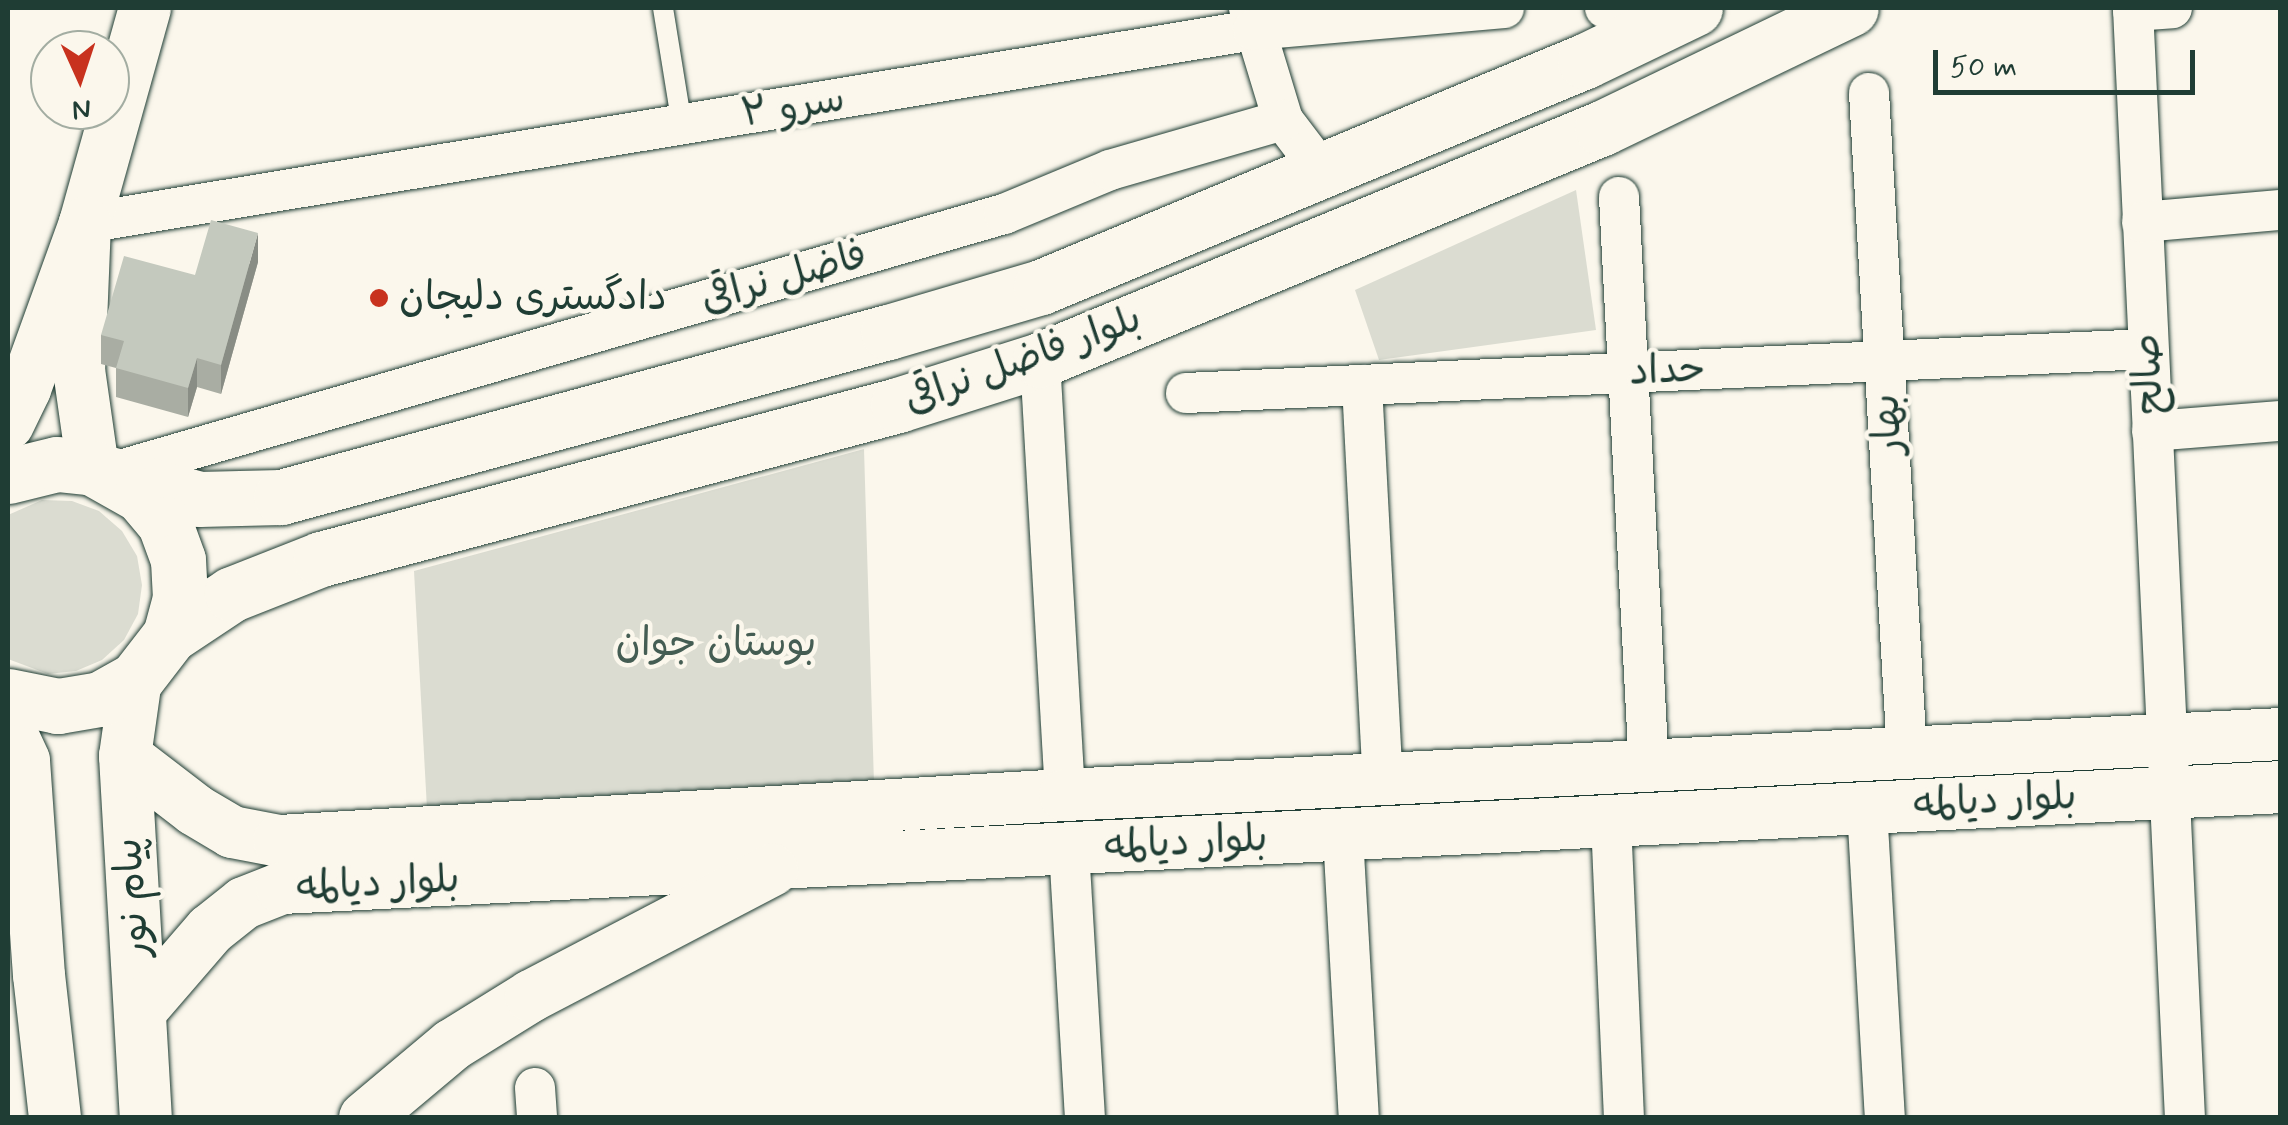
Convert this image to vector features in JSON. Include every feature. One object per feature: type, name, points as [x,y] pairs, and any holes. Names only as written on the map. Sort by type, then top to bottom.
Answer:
[{"type":"main road","name":"بلوار فاضل نراقی","points":[[170,635],[232,594],[321,559],[898,406],[1040,360],[1602,128],[1851,8]]},
{"type":"main road","name":"بلوار فاضل نراقی","points":[[8,476],[56,464],[101,471],[199,499],[282,497],[1040,287],[1585,61],[1683,14]]},
{"type":"main road","points":[[8,696],[58,706],[100,699],[136,679],[170,635],[180,598],[178,560],[165,524],[141,495],[101,471]]},
{"type":"street","points":[[8,424],[26,389],[85,223],[144,8]]},
{"type":"street","name":"سرو ۲","points":[[85,223],[682,125],[1251,19],[1504,8]]},
{"type":"street","points":[[1605,8],[1683,14]]},
{"type":"street","name":"صالح","points":[[2146,9],[2142,222],[2185,1118]]},
{"type":"street","points":[[1251,19],[1283,120],[1321,170]]},
{"type":"street","name":"بهار","points":[[1868,93],[1907,754]]},
{"type":"street","name":"فاضل نراقی","points":[[101,471],[1004,214],[1110,170],[1283,120]]},
{"type":"street","points":[[1620,197],[1649,768]]},
{"type":"street","points":[[2142,222],[2280,210]]},
{"type":"street","points":[[85,223],[79,370],[101,471]]},
{"type":"street","name":"حداد","points":[[1186,393],[2147,349]]},
{"type":"street","points":[[1040,360],[1085,1118]]},
{"type":"street","points":[[1362,385],[1383,782]]},
{"type":"street","points":[[2152,431],[2280,421]]},
{"type":"street","name":"پیام نور","points":[[136,679],[125,756],[146,1118]]},
{"type":"street","points":[[8,726],[24,761],[23,979],[55,1118]]},
{"type":"street","name":"بلوار دیالمه","points":[[125,756],[195,810],[232,832],[279,841],[1065,795],[2280,734]]},
{"type":"street","name":"بلوار دیالمه","points":[[140,1010],[210,930],[244,903],[282,888],[2280,787]]},
{"type":"street","points":[[1867,808],[1885,1118]]},
{"type":"street","points":[[1611,821],[1624,1118]]},
{"type":"street","points":[[1343,835],[1359,1118]]},
{"type":"street","points":[[365,1118],[452,1045],[530,996],[786,863]]},
{"type":"lane","points":[[662,8],[682,125]]},
{"type":"green space","points":[[1576,190],[1596,330],[1379,360],[1355,290]]},
{"type":"green space","name":"بوستان جوان","points":[[864,449],[874,784],[427,809],[414,571]]},
{"type":"green space","points":[[42,500],[72,501],[99,511],[122,531],[137,556],[142,585],[138,614],[124,640],[102,660],[76,671],[48,674],[8,659],[8,515]]},
{"type":"building","points":[[211,220],[258,233],[221,365],[197,358],[188,388],[116,368],[124,341],[101,335],[124,256],[195,275]]},
{"type":"place","name":"دادگستری دلیجان","points":[[379,298]]}]
